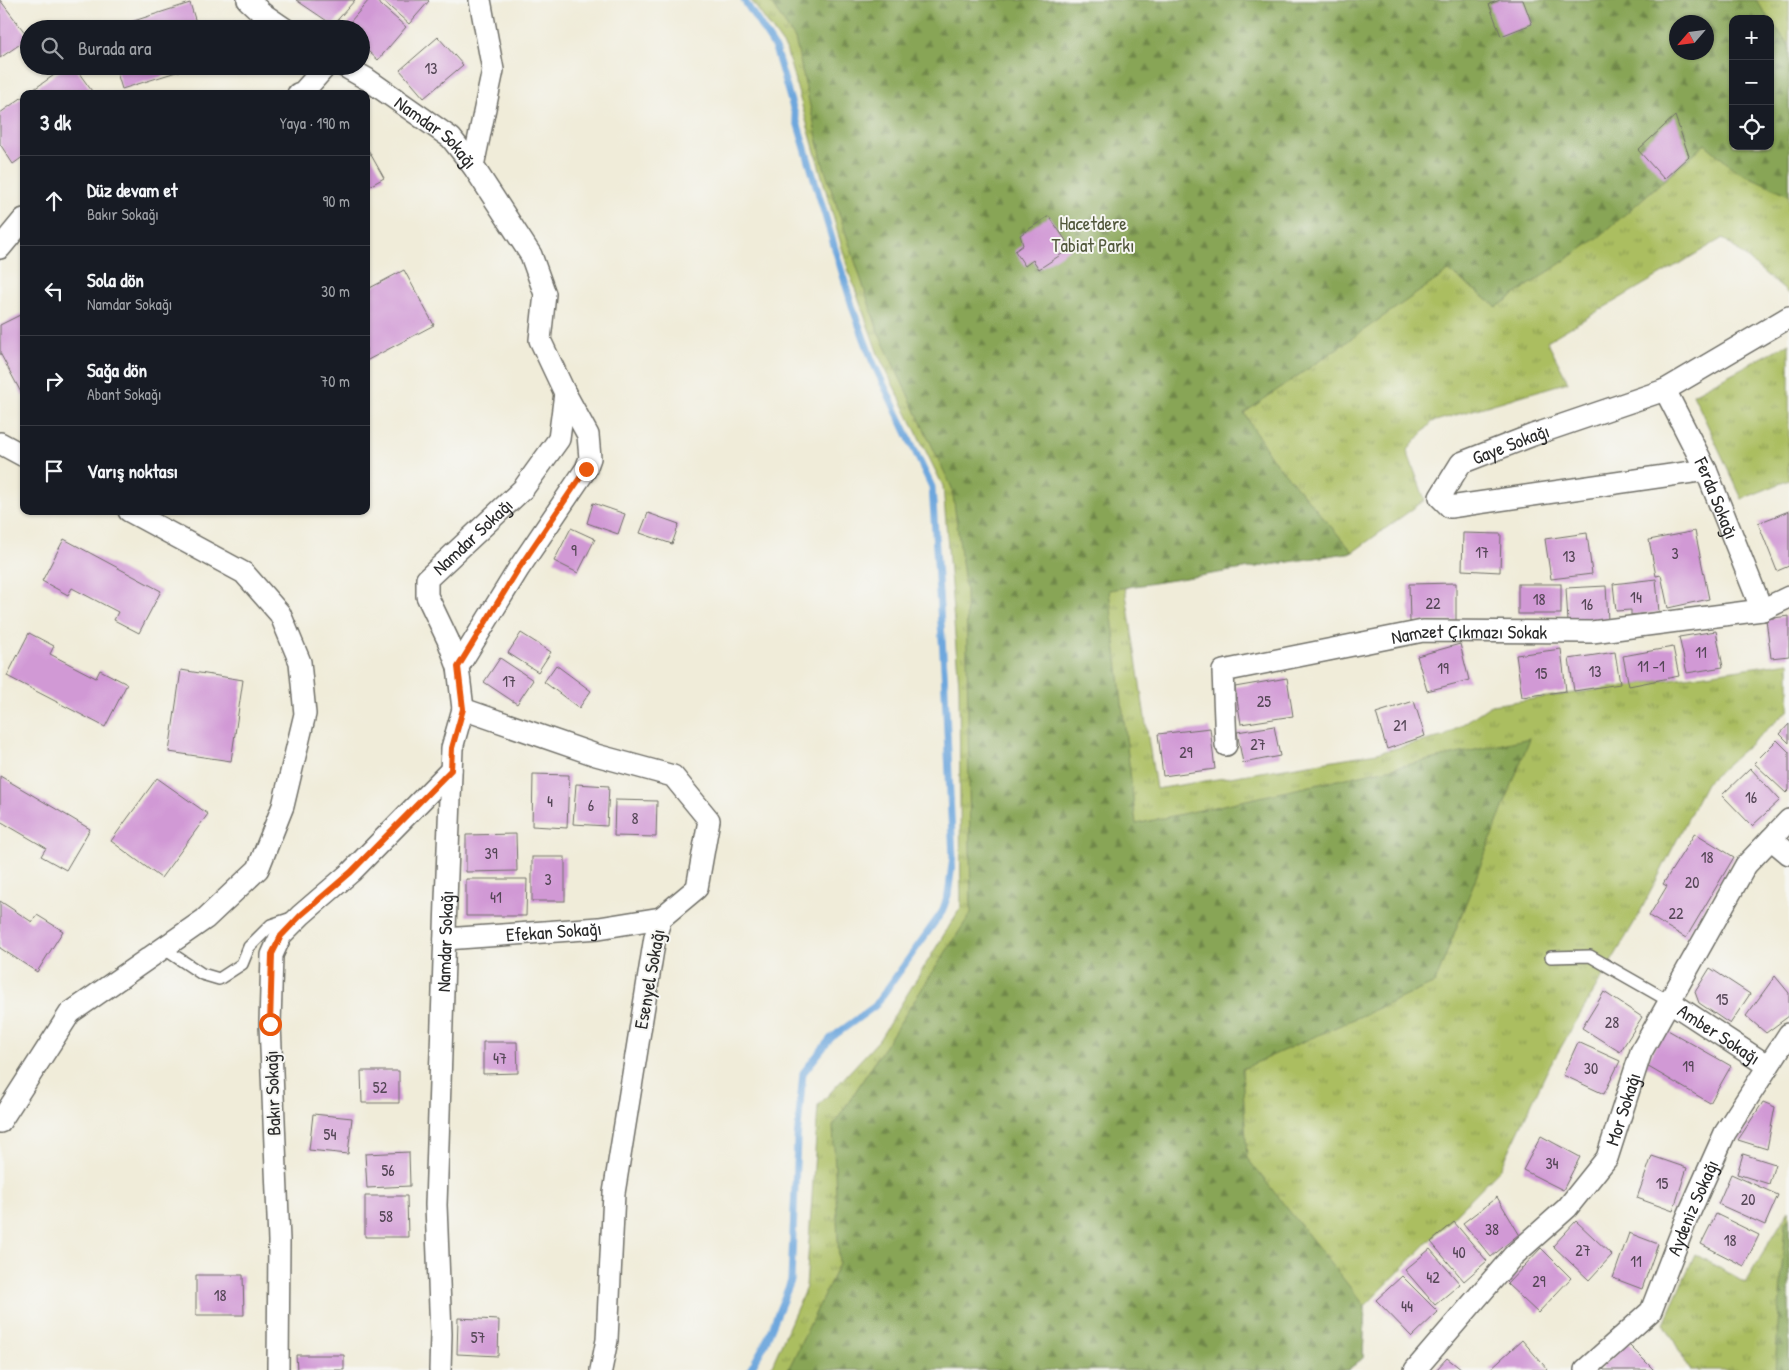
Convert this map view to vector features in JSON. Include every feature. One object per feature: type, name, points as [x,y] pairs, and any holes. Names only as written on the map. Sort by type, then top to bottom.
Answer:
[{"type":"street","points":[[248,0],[272,20]]},
{"type":"street","points":[[473,166],[493,70],[480,0]]},
{"type":"street","points":[[305,90],[318,75]]},
{"type":"street","name":"Namdar Sokağı","points":[[360,75],[451,138],[473,166],[532,255],[545,294],[540,340],[565,393],[559,439],[523,489],[427,579],[427,596],[448,640],[458,667],[463,709],[452,748],[445,939],[436,1205],[441,1334],[440,1370]]},
{"type":"street","points":[[0,248],[20,224]]},
{"type":"street","name":"Gaye Sokağı","points":[[1706,470],[1450,507],[1440,498],[1461,463],[1533,435],[1665,390],[1789,317]]},
{"type":"street","name":"Ferda Sokağı","points":[[1665,390],[1706,470],[1762,610]]},
{"type":"street","points":[[458,667],[590,458],[588,435],[565,393]]},
{"type":"street","points":[[0,443],[20,454]]},
{"type":"street","points":[[0,1122],[70,1013],[205,919],[258,869],[283,806],[305,714],[300,662],[280,614],[244,573],[136,515]]},
{"type":"street","name":"Namzet Çıkmazı Sokak","points":[[1226,745],[1222,671],[1423,631],[1592,632],[1762,610],[1789,597]]},
{"type":"street","name":"Esenyel Sokağı","points":[[463,709],[596,755],[673,776],[709,820],[698,888],[660,918],[655,937],[614,1193],[607,1340],[601,1370]]},
{"type":"street","name":"Bakır Sokağı","points":[[278,1370],[279,1240],[270,1024],[272,954],[281,936],[301,915],[351,872],[451,770]]},
{"type":"street","name":"Mor Sokağı","points":[[1415,1370],[1513,1256],[1567,1208],[1607,1158],[1641,1052],[1746,865],[1789,820]]},
{"type":"street","points":[[1771,840],[1789,854]]},
{"type":"street","name":"Efekan Sokağı","points":[[445,939],[599,928],[660,918]]},
{"type":"street","name":"Amber Sokağı","points":[[1669,1001],[1768,1066]]},
{"type":"street","name":"Aydeniz Sokağı","points":[[1585,1370],[1651,1311],[1687,1218],[1726,1133],[1789,1034]]},
{"type":"lane","points":[[163,948],[202,974],[220,979],[242,964],[249,947],[271,925],[301,915]]},
{"type":"lane","points":[[1551,957],[1590,956],[1669,1001]]},
{"type":"green space","name":"Hacetdere Tabiat Parkı","points":[[751,0],[1789,0],[1789,294],[1723,238],[1547,341],[1568,382],[1432,422],[1407,451],[1425,500],[1353,552],[1125,587],[1156,789],[1377,753],[1445,736],[1491,705],[1789,662],[1789,710],[1706,783],[1637,918],[1547,1071],[1501,1168],[1365,1306],[1363,1358],[1348,1370],[770,1370],[806,1287],[818,1106],[879,1040],[961,907],[959,685],[943,486],[878,354],[848,269],[786,49]]},
{"type":"green space","name":"Hacetdere Tabiat Parkı","points":[[769,0],[1756,0],[1766,15],[1729,15],[1729,150],[1774,150],[1774,25],[1789,45],[1789,195],[1735,170],[1705,144],[1599,237],[1497,307],[1449,271],[1244,413],[1271,457],[1353,552],[1109,590],[1136,824],[1530,738],[1435,983],[1242,1069],[1247,1158],[1365,1306],[1363,1358],[1348,1370],[788,1370],[839,1264],[833,1126],[971,913],[966,591],[952,488],[879,334],[823,164],[795,39]]},
{"type":"green space","points":[[1789,343],[1789,480],[1742,499],[1693,394]]},
{"type":"green space","points":[[1789,1210],[1789,1370],[1690,1370],[1664,1323],[1695,1254],[1745,1283]]},
{"type":"green space","points":[[1789,1219],[1789,1370],[1775,1370],[1785,1222]]},
{"type":"building","points":[[0,0],[20,26],[20,44],[0,58]]},
{"type":"building","points":[[296,0],[355,0],[337,20],[326,20]]},
{"type":"building","points":[[369,0],[375,0],[406,27],[378,60],[370,53],[370,20],[352,20]]},
{"type":"building","points":[[382,0],[428,0],[429,1],[409,24]]},
{"type":"building","points":[[1500,0],[1523,0],[1532,24],[1501,36],[1489,4]]},
{"type":"building","points":[[190,3],[195,20],[137,20]]},
{"type":"building","points":[[438,37],[463,65],[424,98],[400,70]]},
{"type":"building","points":[[54,75],[80,75],[91,90],[33,90]]},
{"type":"building","points":[[118,75],[167,75],[122,89]]},
{"type":"building","points":[[20,99],[20,159],[13,164],[0,144],[0,113]]},
{"type":"building","points":[[1675,116],[1689,156],[1664,179],[1638,150]]},
{"type":"building","points":[[370,153],[384,178],[370,186]]},
{"type":"building","points":[[1049,216],[1071,248],[1039,269],[1033,260],[1025,266],[1015,251],[1023,245],[1020,235]]},
{"type":"building","points":[[404,270],[434,325],[370,359],[370,288]]},
{"type":"building","points":[[20,315],[20,390],[0,353],[0,325]]},
{"type":"building","points":[[593,503],[625,514],[618,534],[587,523]]},
{"type":"building","points":[[1789,511],[1789,566],[1777,571],[1758,523]]},
{"type":"building","points":[[648,513],[679,524],[672,544],[640,533]]},
{"type":"building","points":[[571,528],[595,539],[578,573],[554,561]]},
{"type":"building","points":[[1695,531],[1709,599],[1668,608],[1661,575],[1656,576],[1649,540]]},
{"type":"building","points":[[1463,533],[1501,534],[1500,572],[1462,570]]},
{"type":"building","points":[[1587,533],[1592,574],[1551,579],[1545,539]]},
{"type":"building","points":[[64,539],[161,591],[139,633],[114,620],[118,612],[72,588],[68,595],[42,581]]},
{"type":"building","points":[[1656,579],[1659,612],[1631,615],[1631,610],[1616,611],[1613,584]]},
{"type":"building","points":[[1456,583],[1456,621],[1410,622],[1409,584]]},
{"type":"building","points":[[1518,584],[1561,584],[1561,614],[1518,614]]},
{"type":"building","points":[[1606,586],[1608,620],[1568,622],[1566,588]]},
{"type":"building","points":[[1789,616],[1789,656],[1771,658],[1766,619]]},
{"type":"building","points":[[1716,631],[1723,667],[1687,673],[1679,637]]},
{"type":"building","points":[[29,633],[54,646],[50,654],[96,678],[100,670],[127,684],[105,727],[7,676]]},
{"type":"building","points":[[521,633],[551,652],[538,672],[508,653]]},
{"type":"building","points":[[1460,644],[1469,680],[1427,691],[1417,656]]},
{"type":"building","points":[[1673,647],[1679,676],[1629,686],[1623,656]]},
{"type":"building","points":[[1561,649],[1566,691],[1522,697],[1516,655]]},
{"type":"building","points":[[1615,652],[1620,684],[1574,691],[1569,659]]},
{"type":"building","points":[[500,658],[533,680],[517,704],[484,682]]},
{"type":"building","points":[[556,665],[591,691],[579,708],[544,682]]},
{"type":"building","points":[[181,670],[243,680],[231,761],[169,752]]},
{"type":"building","points":[[1287,678],[1293,716],[1241,724],[1235,687]]},
{"type":"building","points":[[1414,701],[1425,736],[1387,749],[1376,713]]},
{"type":"building","points":[[1789,724],[1789,743],[1780,734]]},
{"type":"building","points":[[1274,726],[1280,756],[1243,763],[1237,732]]},
{"type":"building","points":[[1210,728],[1215,769],[1163,776],[1158,734]]},
{"type":"building","points":[[1777,740],[1789,752],[1789,790],[1786,793],[1754,763]]},
{"type":"building","points":[[1750,768],[1780,800],[1752,826],[1722,795]]},
{"type":"building","points":[[533,774],[569,775],[567,828],[532,826]]},
{"type":"building","points":[[0,776],[90,829],[66,870],[41,856],[46,848],[0,821]]},
{"type":"building","points":[[157,778],[208,814],[161,878],[111,841]]},
{"type":"building","points":[[576,784],[609,786],[607,826],[573,824]]},
{"type":"building","points":[[615,800],[657,801],[656,837],[614,836]]},
{"type":"building","points":[[1695,833],[1734,857],[1686,938],[1649,916],[1667,886],[1663,884]]},
{"type":"building","points":[[516,834],[517,871],[466,872],[466,835]]},
{"type":"building","points":[[532,857],[565,857],[565,901],[532,901]]},
{"type":"building","points":[[466,879],[527,879],[526,916],[466,916]]},
{"type":"building","points":[[0,901],[32,922],[37,915],[63,931],[37,972],[0,948]]},
{"type":"building","points":[[1710,968],[1750,994],[1730,1024],[1699,1003],[1695,992]]},
{"type":"building","points":[[1775,976],[1789,993],[1789,1016],[1766,1033],[1746,1016]]},
{"type":"building","points":[[1604,992],[1642,1017],[1620,1052],[1582,1028]]},
{"type":"building","points":[[1666,1029],[1731,1066],[1710,1103],[1645,1065]]},
{"type":"building","points":[[483,1042],[517,1042],[518,1073],[483,1074]]},
{"type":"building","points":[[1578,1042],[1620,1061],[1604,1094],[1563,1075]]},
{"type":"building","points":[[361,1071],[399,1071],[399,1103],[362,1103]]},
{"type":"building","points":[[1763,1102],[1775,1107],[1767,1149],[1738,1140]]},
{"type":"building","points":[[313,1114],[352,1118],[348,1154],[309,1150]]},
{"type":"building","points":[[1541,1136],[1580,1157],[1563,1190],[1523,1170]]},
{"type":"building","points":[[409,1152],[410,1186],[367,1188],[365,1154]]},
{"type":"building","points":[[1743,1154],[1775,1164],[1769,1184],[1737,1174]]},
{"type":"building","points":[[1652,1156],[1687,1168],[1673,1211],[1637,1198]]},
{"type":"building","points":[[1731,1174],[1778,1195],[1765,1225],[1718,1204]]},
{"type":"building","points":[[365,1196],[407,1196],[408,1237],[365,1237]]},
{"type":"building","points":[[1497,1197],[1519,1234],[1491,1257],[1463,1223]]},
{"type":"building","points":[[1716,1214],[1759,1235],[1744,1266],[1701,1244]]},
{"type":"building","points":[[1576,1221],[1612,1255],[1589,1280],[1553,1246]]},
{"type":"building","points":[[1454,1222],[1487,1261],[1464,1281],[1431,1242]]},
{"type":"building","points":[[1629,1233],[1658,1244],[1642,1289],[1613,1278]]},
{"type":"building","points":[[1541,1248],[1571,1278],[1538,1313],[1507,1284]]},
{"type":"building","points":[[1430,1249],[1460,1284],[1435,1305],[1405,1270]]},
{"type":"building","points":[[196,1275],[243,1275],[244,1315],[196,1315]]},
{"type":"building","points":[[1402,1276],[1438,1312],[1412,1337],[1376,1300]]},
{"type":"building","points":[[458,1318],[499,1320],[498,1356],[457,1354]]},
{"type":"building","points":[[1522,1340],[1548,1370],[1489,1370]]},
{"type":"building","points":[[1627,1343],[1654,1370],[1604,1370],[1602,1367]]},
{"type":"building","points":[[296,1355],[344,1355],[344,1370],[297,1370]]},
{"type":"building","points":[[1447,1358],[1462,1370],[1436,1370]]},
{"type":"waterway","points":[[744,0],[775,48],[853,309],[872,360],[932,487],[944,669],[953,857],[948,895],[942,912],[875,1006],[831,1038],[803,1073],[797,1140],[791,1281],[765,1344],[750,1370]]},
{"type":"route","points":[[270,1024],[272,954],[281,936],[301,915],[351,872],[451,770],[452,748],[463,709],[458,667],[519,568],[586,469]]}]
